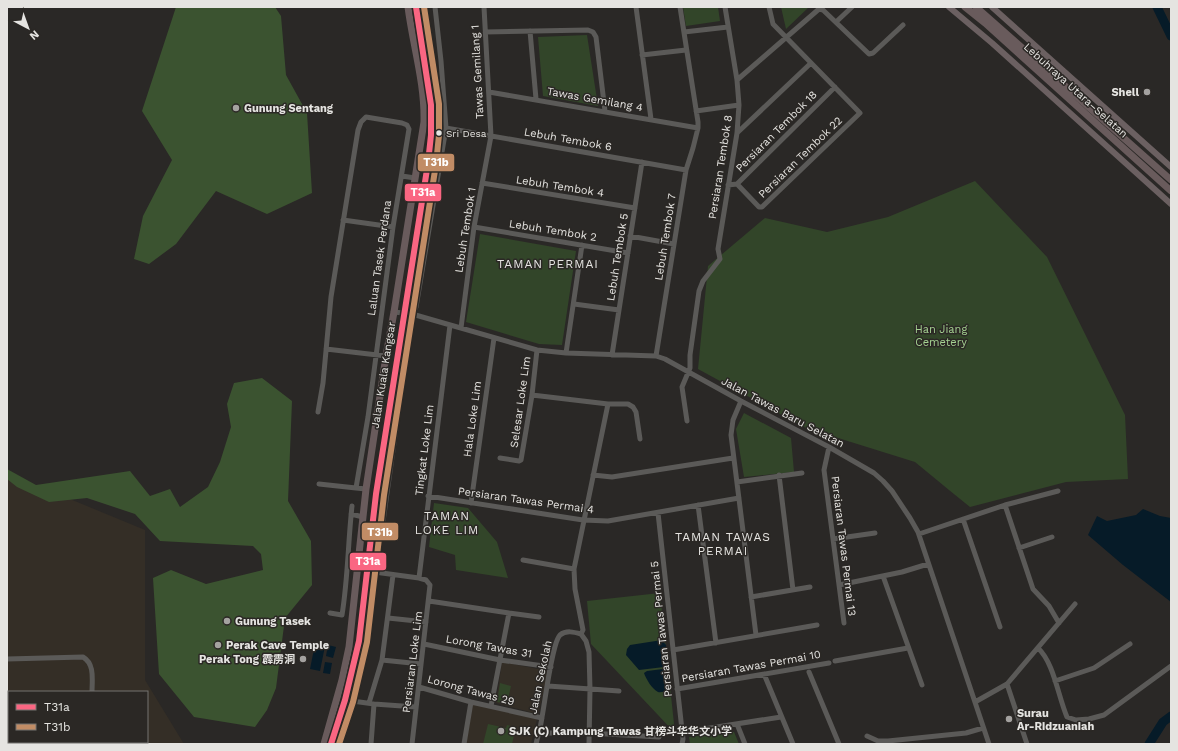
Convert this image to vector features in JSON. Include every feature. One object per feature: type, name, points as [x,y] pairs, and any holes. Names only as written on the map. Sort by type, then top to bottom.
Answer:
[{"type":"highway","name":"Jalan Kuala Kangsar","points":[[324,744],[342,680],[349,647],[366,489],[423,128],[424,106],[421,78],[408,7]]},
{"type":"highway","name":"Jalan Kuala Kangsar","points":[[331,744],[345,700],[359,641],[376,494],[408,314],[422,197],[428,163],[432,105],[416,7]]},
{"type":"highway","name":"Lebuhraya Utara–Selatan","points":[[965,7],[991,28],[1171,191]]},
{"type":"highway","name":"Lebuhraya Utara–Selatan","points":[[976,7],[1171,180]]},
{"type":"highway","points":[[422,197],[420,194],[419,183],[415,178],[419,176],[424,165],[428,163]]},
{"type":"main road","points":[[949,7],[992,43],[1171,204]]},
{"type":"main road","points":[[992,7],[1171,167]]},
{"type":"street","points":[[370,539],[376,540],[381,536],[408,314],[416,307],[446,128],[435,7]]},
{"type":"street","name":"Tawas Gemilang 1","points":[[484,7],[491,136]]},
{"type":"street","points":[[636,7],[651,119]]},
{"type":"street","points":[[680,7],[698,125]]},
{"type":"street","name":"Persiaran Tembok 8","points":[[689,373],[699,291],[703,280],[720,259],[718,249],[737,133],[739,105],[737,80],[725,7]]},
{"type":"street","points":[[769,7],[772,22],[835,87]]},
{"type":"street","points":[[836,22],[852,7]]},
{"type":"street","points":[[737,80],[818,9],[822,9],[870,54],[873,53],[903,25]]},
{"type":"street","points":[[684,32],[728,27]]},
{"type":"street","points":[[485,32],[588,30],[593,32],[596,37],[605,111]]},
{"type":"street","points":[[530,31],[536,99]]},
{"type":"street","points":[[642,55],[686,50]]},
{"type":"street","points":[[737,133],[811,62]]},
{"type":"street","name":"Persiaran Tembok 22","points":[[737,184],[759,207],[762,207],[860,113],[835,87]]},
{"type":"street","name":"Persiaran Tembok 18","points":[[728,185],[737,184],[835,87]]},
{"type":"street","name":"Tawas Gemilang 4","points":[[488,92],[651,119],[698,125]]},
{"type":"street","points":[[696,111],[739,105]]},
{"type":"street","name":"Laluan Tasek Perdana","points":[[343,220],[358,130],[361,122],[366,117],[402,122],[407,125],[409,129],[393,227],[356,488]]},
{"type":"street","name":"Lebuh Tembok 7","points":[[656,356],[686,170],[698,125]]},
{"type":"street","name":"Lebuh Tembok 6","points":[[446,128],[686,170]]},
{"type":"street","name":"Lebuh Tembok 1","points":[[461,328],[474,227],[491,136]]},
{"type":"street","name":"Lebuh Tembok 5","points":[[612,354],[642,162]]},
{"type":"street","points":[[402,176],[415,178]]},
{"type":"street","name":"Lebuh Tembok 4","points":[[482,183],[635,208]]},
{"type":"street","points":[[318,412],[331,297],[343,220],[393,227]]},
{"type":"street","name":"Lebuh Tembok 2","points":[[474,227],[628,253]]},
{"type":"street","points":[[630,236],[674,244]]},
{"type":"street","points":[[566,353],[582,245]]},
{"type":"street","points":[[574,304],[619,310]]},
{"type":"street","name":"Jalan Tawas Baru Selatan","points":[[394,312],[408,314],[450,325],[537,350],[566,353],[656,356],[665,359],[829,447],[874,473],[883,481],[910,518],[918,534],[989,744]]},
{"type":"street","name":"Tingkat Loke Lim","points":[[419,578],[450,325]]},
{"type":"street","name":"Hala Loke Lim","points":[[471,502],[494,338]]},
{"type":"street","points":[[326,349],[386,356]]},
{"type":"street","name":"Selesar Loke Lim","points":[[500,458],[521,460],[532,395],[537,350]]},
{"type":"street","points":[[687,422],[682,387],[689,373]]},
{"type":"street","points":[[532,395],[608,404],[628,404],[633,407],[636,412],[640,439]]},
{"type":"street","points":[[741,401],[731,428],[733,458],[756,635]]},
{"type":"street","points":[[589,744],[590,689],[588,650],[582,631],[575,589],[574,569],[608,404]]},
{"type":"street","name":"Persiaran Tawas Permai 13","points":[[829,447],[824,470],[844,623]]},
{"type":"street","points":[[593,475],[612,477],[733,458]]},
{"type":"street","points":[[737,482],[802,473]]},
{"type":"street","points":[[779,475],[793,590]]},
{"type":"street","points":[[319,484],[366,489]]},
{"type":"street","points":[[918,534],[1005,505],[1058,491]]},
{"type":"street","name":"Persiaran Tawas Permai 4","points":[[428,496],[584,520],[608,521],[739,498]]},
{"type":"street","points":[[698,505],[716,643]]},
{"type":"street","points":[[1005,505],[1033,589],[1046,603],[1059,623]]},
{"type":"street","points":[[330,613],[341,615],[345,595],[352,506]]},
{"type":"street","name":"Persiaran Tawas Permai 5","points":[[658,512],[683,739],[682,744]]},
{"type":"street","points":[[351,514],[363,517]]},
{"type":"street","points":[[963,519],[1000,627]]},
{"type":"street","points":[[833,539],[875,533]]},
{"type":"street","points":[[1019,548],[1052,537]]},
{"type":"street","points":[[523,560],[574,569]]},
{"type":"street","points":[[839,585],[883,576],[928,564]]},
{"type":"street","points":[[367,572],[419,578]]},
{"type":"street","points":[[371,744],[372,704],[382,660],[393,575]]},
{"type":"street","points":[[883,576],[922,685]]},
{"type":"street","name":"Persiaran Loke Lim","points":[[412,744],[430,585],[429,582],[419,578]]},
{"type":"street","points":[[751,597],[810,587]]},
{"type":"street","points":[[345,595],[355,596]]},
{"type":"street","points":[[429,602],[433,601],[539,617]]},
{"type":"street","points":[[976,702],[1007,684],[1075,604]]},
{"type":"street","points":[[491,706],[509,613]]},
{"type":"street","points":[[388,618],[426,622]]},
{"type":"street","points":[[673,650],[756,635],[818,626]]},
{"type":"street","name":"Jalan Sekolah","points":[[536,744],[557,640],[560,635],[568,632],[582,631]]},
{"type":"street","name":"Lorong Tawas 31","points":[[424,644],[500,660],[551,667]]},
{"type":"street","points":[[1055,681],[1094,668],[1130,644]]},
{"type":"street","name":"Persiaran Tawas Permai 10","points":[[836,662],[908,648]]},
{"type":"street","points":[[1038,648],[1047,658],[1067,717],[1076,720],[1089,719],[1104,714],[1171,666]]},
{"type":"street","points":[[7,659],[79,656],[85,658],[92,670],[92,691]]},
{"type":"street","points":[[382,660],[421,664]]},
{"type":"street","name":"Persiaran Tawas Permai 10","points":[[677,689],[829,663]]},
{"type":"street","points":[[809,672],[839,744]]},
{"type":"street","points":[[764,674],[792,744]]},
{"type":"street","points":[[1007,684],[1027,744]]},
{"type":"street","points":[[548,686],[619,691]]},
{"type":"street","name":"Lorong Tawas 29","points":[[419,687],[471,702],[542,718]]},
{"type":"street","points":[[345,700],[372,704],[416,707]]},
{"type":"street","points":[[464,744],[471,702]]},
{"type":"street","points":[[691,731],[781,717]]},
{"type":"street","points":[[736,724],[745,744]]},
{"type":"street","points":[[867,736],[878,741],[888,741],[966,733],[983,728]]},
{"type":"street","points":[[538,733],[589,733],[659,737]]},
{"type":"shaded area","points":[[7,473],[145,530],[145,680],[184,744],[7,744]]},
{"type":"shaded area","points":[[502,662],[549,671],[538,714],[496,703]]},
{"type":"shaded area","name":"SJK (C) Kampung Tawas 甘榜斗华华文小学","points":[[473,704],[537,719],[531,744],[466,744]]},
{"type":"green space","points":[[176,7],[275,7],[281,16],[286,75],[307,113],[312,193],[267,214],[216,191],[176,244],[149,264],[134,259],[143,216],[172,160],[142,111]]},
{"type":"green space","points":[[683,7],[718,7],[720,21],[686,26]]},
{"type":"green space","points":[[781,7],[809,7],[786,29]]},
{"type":"green space","points":[[587,35],[598,106],[543,96],[538,37]]},
{"type":"green space","name":"Han Jiang Cemetery","points":[[975,181],[1047,257],[1125,415],[1128,479],[1066,482],[970,507],[915,462],[806,428],[698,369],[708,266],[765,218],[827,232],[888,217]]},
{"type":"green space","points":[[480,234],[576,251],[562,345],[539,344],[466,322]]},
{"type":"green space","points":[[262,378],[292,401],[288,501],[311,541],[312,585],[285,618],[276,688],[267,710],[255,727],[194,717],[159,674],[153,578],[171,570],[206,584],[263,570],[261,554],[253,546],[160,541],[135,514],[87,498],[49,502],[17,487],[7,479],[7,469],[36,485],[130,471],[150,496],[170,489],[180,507],[208,487],[220,462],[231,427],[227,404],[234,383]]},
{"type":"green space","points":[[744,413],[791,438],[794,472],[744,477],[736,429]]},
{"type":"green space","points":[[434,503],[468,508],[497,542],[508,578],[456,570],[455,555],[429,547]]},
{"type":"green space","points":[[660,593],[675,733],[591,644],[587,601]]},
{"type":"green space","points":[[500,683],[511,686],[507,704],[497,702]]},
{"type":"green space","points":[[488,724],[506,728],[507,725],[516,727],[512,744],[483,744]]},
{"type":"green space","points":[[734,732],[739,744],[690,744],[689,737]]},
{"type":"water","points":[[1143,509],[1160,516],[1171,518],[1171,602],[1123,565],[1088,535],[1097,516],[1107,521],[1136,515]]},
{"type":"water","points":[[662,640],[666,645],[668,662],[664,667],[639,670],[626,655],[627,649],[630,645]]},
{"type":"water","points":[[315,644],[325,646],[320,671],[310,669]]},
{"type":"water","points":[[328,645],[336,647],[333,658],[326,656]]},
{"type":"water","points":[[325,662],[332,663],[330,674],[323,673]]},
{"type":"water","points":[[667,670],[668,672],[670,686],[668,691],[659,692],[651,686],[644,673],[647,671]]},
{"type":"waterway","points":[[1157,7],[1171,36]]},
{"type":"waterway","points":[[1149,744],[1163,722],[1171,716]]},
{"type":"transit line","name":"T31a","points":[[331,744],[345,700],[359,641],[376,494],[428,163],[431,135],[431,105],[416,7]]},
{"type":"transit line","name":"T31b","points":[[339,744],[353,702],[367,642],[384,495],[436,164],[439,135],[439,104],[424,7]]},
{"type":"place","name":"Shell","points":[[1147,92]]},
{"type":"place","name":"Gunung Sentang","points":[[236,108]]},
{"type":"place","name":"Sri Desa","points":[[439,133]]},
{"type":"place","name":"Gunung Tasek","points":[[227,621]]},
{"type":"place","name":"Perak Cave Temple","points":[[218,645]]},
{"type":"place","name":"Perak Tong 霹雳洞","points":[[303,659]]},
{"type":"place","name":"Surau Ar-Ridzuaniah","points":[[1009,719]]},
{"type":"place","name":"SJK (C) Kampung Tawas 甘榜斗华华文小学","points":[[501,731]]},
{"type":"district","name":"TAMAN PERMAI","points":[[548,264]]},
{"type":"district","name":"TAMAN LOKE LIM","points":[[447,523]]},
{"type":"district","name":"TAMAN TAWAS PERMAI","points":[[723,544]]}]
